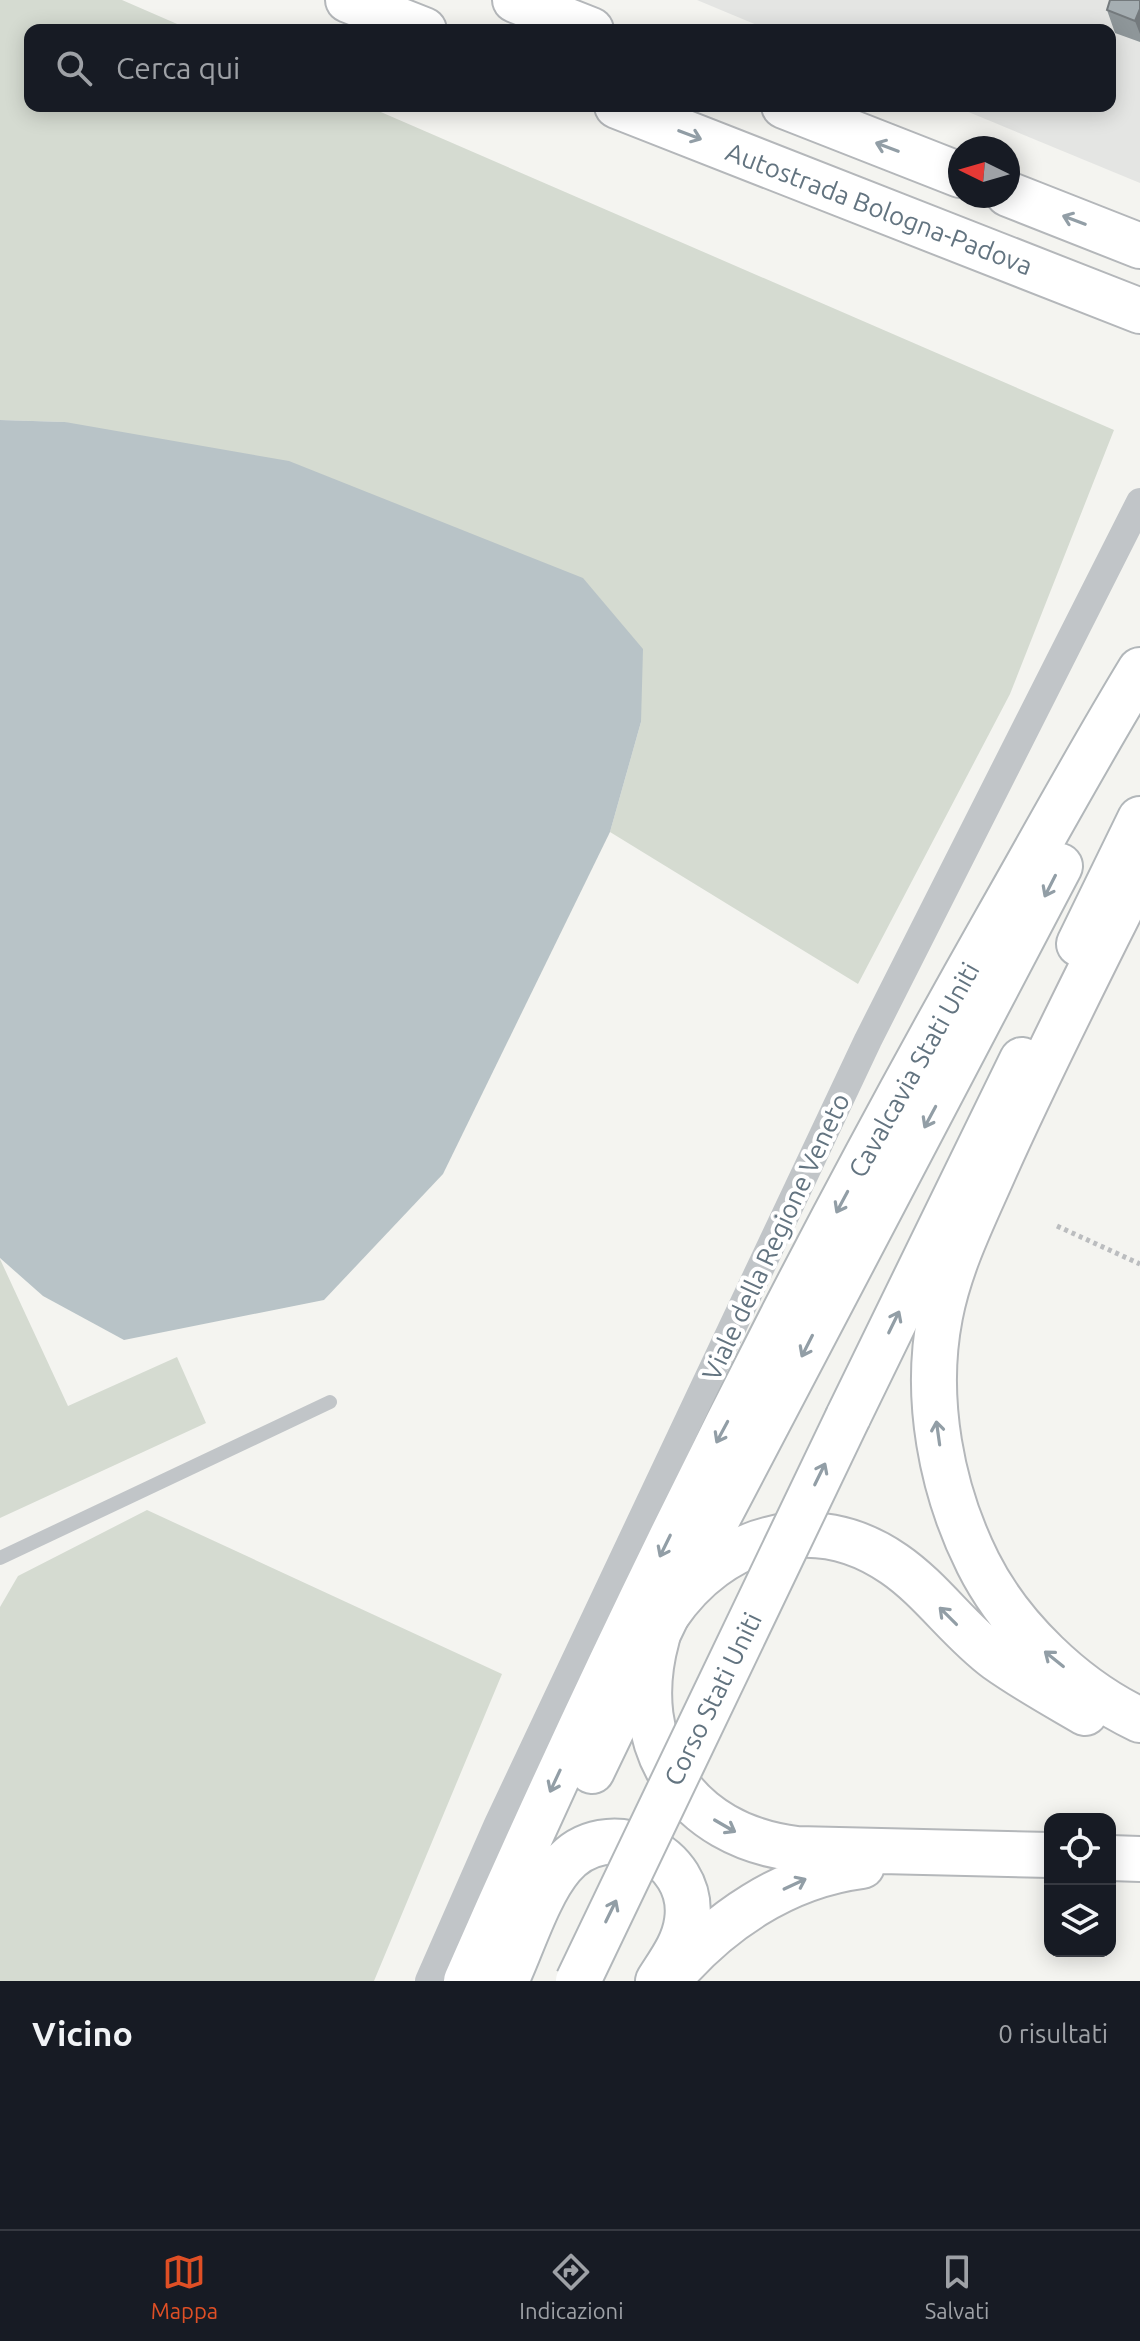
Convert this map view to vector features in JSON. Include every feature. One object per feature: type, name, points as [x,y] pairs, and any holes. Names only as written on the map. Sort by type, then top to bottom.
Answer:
[{"type":"main road","points":[[348,0],[409,24]]},
{"type":"main road","points":[[515,0],[576,24]]},
{"type":"main road","name":"Autostrada Bologna-Padova","points":[[632,112],[1140,311]]},
{"type":"main road","points":[[799,112],[948,170]]},
{"type":"main road","points":[[1020,199],[1140,246]]},
{"type":"main road","points":[[962,242],[1140,325]]},
{"type":"main road","name":"Cavalcavia Stati Uniti","points":[[466,1981],[616,1648],[699,1476],[915,1063],[1140,670]]},
{"type":"main road","points":[[497,1981],[530,1899],[662,1626],[1140,719]]},
{"type":"main road","name":"Corso Stati Uniti","points":[[578,1981],[848,1417],[1140,819]]},
{"type":"main road","points":[[1140,870],[1011,1134],[952,1267],[939,1318],[934,1374],[937,1433],[950,1489],[968,1543],[995,1597],[1031,1640],[1122,1712],[1140,1720]]},
{"type":"main road","points":[[1044,1855],[797,1849],[769,1846],[718,1824],[679,1787],[654,1739],[647,1691],[662,1626],[696,1577],[734,1551],[782,1536],[834,1538],[867,1549],[896,1565],[997,1658],[1104,1723],[1140,1740]]},
{"type":"main road","points":[[506,1981],[562,1866],[593,1845],[612,1841],[631,1842],[666,1860],[679,1877],[687,1897],[684,1938],[658,1981]]},
{"type":"main road","points":[[668,1981],[724,1926],[754,1904],[804,1879],[857,1866],[984,1852]]},
{"type":"main road","points":[[1116,1858],[1140,1859]]},
{"type":"street","name":"Viale della Regione Veneto","points":[[429,1981],[498,1824],[868,1040],[1140,502]]},
{"type":"lane","points":[[0,1558],[330,1402]]},
{"type":"path","points":[[1057,1226],[1140,1264]]},
{"type":"shaded area","points":[[0,0],[122,0],[177,24],[24,24],[24,112],[381,112],[1114,430],[1010,694],[858,984],[610,832],[641,722],[65,422],[0,420]]},
{"type":"shaded area","points":[[697,0],[1140,0],[1140,183],[968,112],[1116,112],[1116,24],[755,24]]},
{"type":"shaded area","points":[[0,420],[65,422],[289,461],[583,578],[643,649],[641,722],[610,832],[443,1174],[324,1300],[124,1340],[43,1296],[0,1258]]},
{"type":"shaded area","points":[[0,1259],[68,1406],[177,1357],[206,1423],[0,1518]]},
{"type":"shaded area","points":[[147,1510],[502,1674],[374,1981],[0,1981],[0,1607],[18,1576]]},
{"type":"building","points":[[1110,0],[1140,0],[1135,21],[1107,10]]}]
